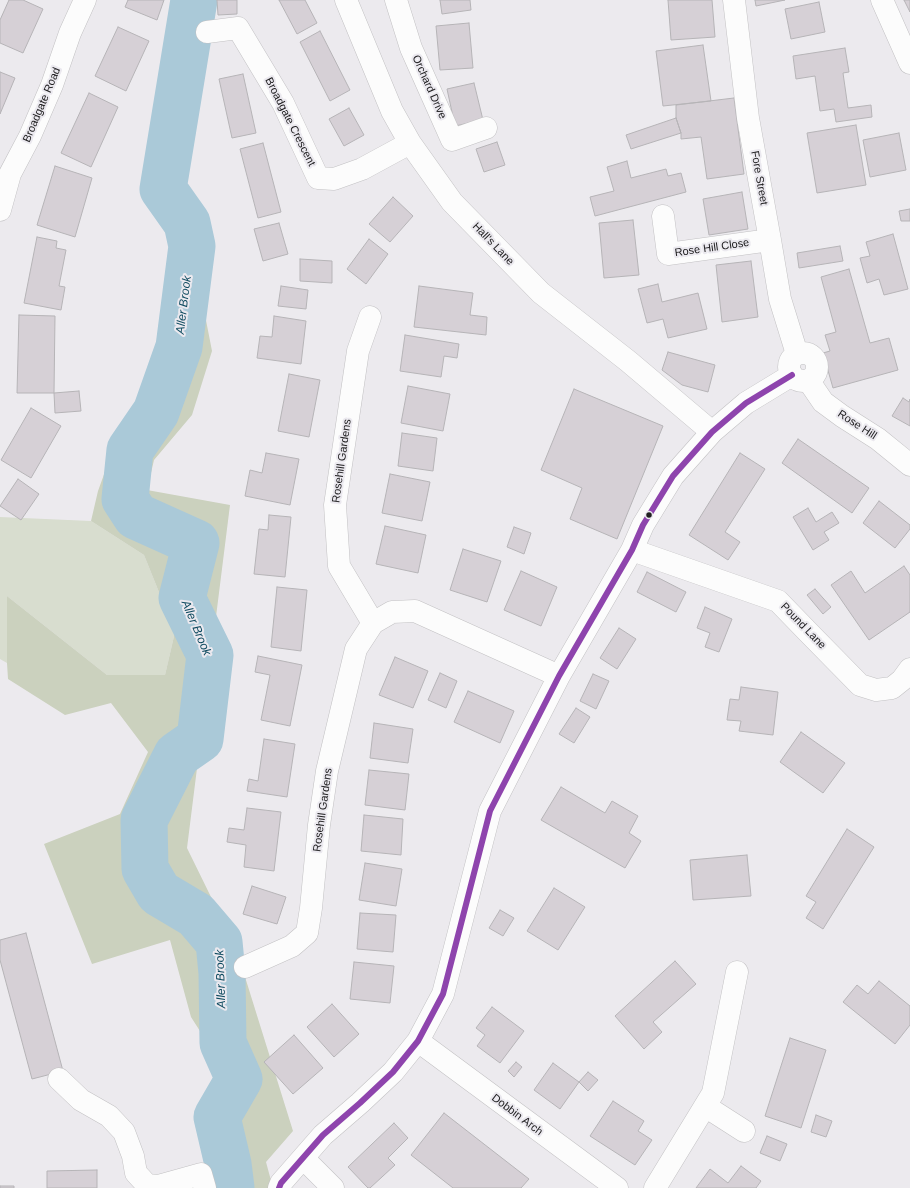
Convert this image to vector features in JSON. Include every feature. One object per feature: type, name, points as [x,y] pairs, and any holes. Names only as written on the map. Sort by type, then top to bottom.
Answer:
[{"type":"street","name":"Broadgate Road","points":[[0,210],[10,174],[30,136],[52,85],[70,33],[85,0]]},
{"type":"street","name":"Hall's Lane","points":[[346,0],[392,111],[410,143],[452,202],[541,293],[628,361],[712,432]]},
{"type":"street","name":"Orchard Drive","points":[[396,0],[411,48],[452,140],[486,128]]},
{"type":"street","name":"Fore Street","points":[[734,0],[748,118],[780,299],[797,354],[806,353],[816,361],[817,370],[815,374],[800,378]]},
{"type":"street","points":[[882,0],[910,63]]},
{"type":"street","name":"Broadgate Crescent","points":[[207,32],[238,28],[282,103],[318,178],[334,179],[362,169],[410,143]]},
{"type":"street","name":"Rose Hill Close","points":[[663,216],[668,254],[770,240]]},
{"type":"street","name":"Rosehill Gardens","points":[[370,317],[358,351],[335,504],[339,566],[373,623]]},
{"type":"street","points":[[279,1188],[281,1182],[323,1136],[360,1104],[393,1072],[418,1041],[443,994],[490,811],[559,676],[632,550],[642,525],[673,476],[712,432],[746,403],[800,378]]},
{"type":"street","name":"Rose Hill","points":[[800,378],[823,402],[878,439],[910,465]]},
{"type":"street","name":"Pound Lane","points":[[632,550],[778,601],[860,685],[876,690],[892,688],[902,680],[910,669]]},
{"type":"street","name":"Rosehill Gardens","points":[[245,967],[292,946],[307,933],[311,908],[319,825],[328,771],[356,649],[373,623],[392,612],[415,611],[559,676]]},
{"type":"street","points":[[655,1188],[713,1093],[737,972]]},
{"type":"street","name":"Dobbin Arch","points":[[418,1041],[617,1188]]},
{"type":"street","points":[[59,1079],[81,1100],[109,1116],[124,1132],[133,1156],[136,1173],[147,1185],[158,1186],[201,1174],[205,1188]]},
{"type":"street","points":[[705,1106],[744,1131]]},
{"type":"street","points":[[303,1158],[333,1188]]},
{"type":"shaded area","points":[[0,517],[91,521],[144,555],[175,632],[165,675],[107,675],[7,596],[7,663],[0,659]]},
{"type":"green space","points":[[187,223],[212,351],[192,415],[154,460],[147,490],[230,505],[187,848],[236,948],[293,1131],[266,1162],[273,1188],[217,1188],[196,1108],[228,1075],[191,1017],[170,940],[92,964],[44,844],[120,814],[148,752],[111,703],[65,715],[8,679],[7,596],[107,675],[165,675],[175,632],[144,555],[91,521],[98,491],[111,455],[161,379]]},
{"type":"building","points":[[9,0],[23,0],[43,9],[23,53],[0,43],[0,20]]},
{"type":"building","points":[[128,0],[164,0],[157,20],[125,7]]},
{"type":"building","points":[[217,0],[237,0],[237,14],[218,15]]},
{"type":"building","points":[[279,0],[305,0],[317,23],[297,34]]},
{"type":"building","points":[[440,0],[470,0],[471,10],[442,14]]},
{"type":"building","points":[[668,0],[712,0],[715,37],[671,40]]},
{"type":"building","points":[[755,0],[785,0],[756,6]]},
{"type":"building","points":[[904,0],[910,0],[910,12]]},
{"type":"building","points":[[819,2],[825,32],[791,39],[785,9]]},
{"type":"building","points":[[469,23],[473,68],[440,70],[436,26]]},
{"type":"building","points":[[118,27],[149,41],[126,91],[95,76]]},
{"type":"building","points":[[320,31],[350,90],[330,101],[300,42]]},
{"type":"building","points":[[703,45],[711,101],[663,106],[656,51]]},
{"type":"building","points":[[845,48],[849,72],[843,73],[848,108],[871,105],[872,117],[836,122],[834,109],[820,111],[815,76],[796,79],[793,56]]},
{"type":"building","points":[[0,72],[15,78],[0,114]]},
{"type":"building","points":[[243,74],[256,133],[232,138],[219,79]]},
{"type":"building","points":[[474,83],[483,120],[455,126],[447,89]]},
{"type":"building","points":[[89,93],[118,107],[91,167],[61,153]]},
{"type":"building","points":[[734,98],[744,174],[707,179],[701,137],[681,139],[681,133],[676,118],[676,105]]},
{"type":"building","points":[[349,108],[364,135],[344,146],[329,119]]},
{"type":"building","points":[[676,118],[681,133],[631,149],[626,135]]},
{"type":"building","points":[[856,125],[866,185],[817,193],[807,133]]},
{"type":"building","points":[[899,133],[906,170],[870,177],[863,140]]},
{"type":"building","points":[[497,142],[505,165],[484,172],[476,149]]},
{"type":"building","points":[[263,143],[281,212],[258,218],[240,149]]},
{"type":"building","points":[[627,161],[631,178],[666,169],[668,176],[681,173],[686,192],[595,216],[590,197],[614,191],[607,167]]},
{"type":"building","points":[[55,166],[92,178],[75,237],[37,225]]},
{"type":"building","points":[[742,192],[748,229],[709,235],[703,199]]},
{"type":"building","points":[[393,197],[413,216],[390,242],[369,224]]},
{"type":"building","points":[[910,209],[910,221],[901,221],[899,211]]},
{"type":"building","points":[[633,220],[639,275],[604,278],[599,223]]},
{"type":"building","points":[[279,223],[288,254],[263,261],[254,229]]},
{"type":"building","points":[[893,234],[908,289],[884,295],[879,279],[867,283],[860,258],[870,256],[866,242]]},
{"type":"building","points":[[37,237],[57,241],[56,248],[66,250],[59,286],[65,287],[61,310],[24,303]]},
{"type":"building","points":[[369,239],[388,254],[366,284],[347,269]]},
{"type":"building","points":[[840,246],[843,261],[799,268],[797,253]]},
{"type":"building","points":[[300,259],[332,261],[332,283],[300,281]]},
{"type":"building","points":[[751,261],[758,317],[722,322],[716,265]]},
{"type":"building","points":[[849,269],[870,343],[889,338],[898,370],[833,388],[823,353],[830,351],[825,335],[836,332],[821,277]]},
{"type":"building","points":[[658,284],[662,302],[698,293],[707,329],[668,338],[663,319],[647,323],[638,289]]},
{"type":"building","points":[[281,286],[308,290],[306,309],[278,306]]},
{"type":"building","points":[[419,286],[473,293],[470,315],[487,317],[486,335],[414,327]]},
{"type":"building","points":[[19,315],[55,316],[54,393],[17,393]]},
{"type":"building","points":[[274,316],[306,321],[301,364],[257,358],[260,336],[272,337]]},
{"type":"building","points":[[405,335],[459,344],[457,358],[444,356],[441,377],[400,371]]},
{"type":"building","points":[[668,352],[715,365],[708,392],[682,385],[662,370]]},
{"type":"building","points":[[289,374],[320,380],[309,437],[278,431]]},
{"type":"building","points":[[408,386],[450,394],[443,431],[401,423]]},
{"type":"building","points":[[574,389],[663,426],[617,539],[570,519],[582,488],[541,470]]},
{"type":"building","points":[[79,391],[81,411],[55,413],[54,393]]},
{"type":"building","points":[[903,398],[909,402],[910,399],[910,426],[892,416]]},
{"type":"building","points":[[31,408],[61,426],[31,478],[1,460]]},
{"type":"building","points":[[402,433],[437,438],[433,471],[398,466]]},
{"type":"building","points":[[798,439],[869,488],[852,513],[782,463]]},
{"type":"building","points":[[266,453],[299,459],[290,505],[245,496],[250,470],[262,473]]},
{"type":"building","points":[[740,453],[765,469],[725,532],[740,542],[728,560],[689,535]]},
{"type":"building","points":[[390,474],[430,482],[422,521],[382,513]]},
{"type":"building","points":[[18,479],[39,494],[21,520],[0,506]]},
{"type":"building","points":[[879,501],[910,525],[910,529],[895,548],[863,523]]},
{"type":"building","points":[[808,508],[816,522],[832,512],[839,523],[824,532],[829,540],[813,550],[793,517]]},
{"type":"building","points":[[269,515],[291,517],[285,577],[254,574],[259,529],[268,530]]},
{"type":"building","points":[[385,526],[426,535],[418,573],[376,564]]},
{"type":"building","points":[[514,527],[531,533],[524,554],[507,547]]},
{"type":"building","points":[[463,549],[501,561],[487,602],[450,590]]},
{"type":"building","points":[[904,566],[910,575],[910,612],[869,640],[831,585],[851,571],[865,593]]},
{"type":"building","points":[[521,571],[557,587],[541,626],[504,610]]},
{"type":"building","points":[[647,572],[686,592],[676,612],[637,592]]},
{"type":"building","points":[[277,587],[307,590],[301,651],[271,647]]},
{"type":"building","points":[[815,589],[831,607],[823,614],[807,595]]},
{"type":"building","points":[[705,607],[732,619],[719,652],[705,647],[710,633],[697,628]]},
{"type":"building","points":[[619,628],[636,639],[617,669],[600,658]]},
{"type":"building","points":[[258,656],[302,665],[290,726],[261,720],[270,675],[255,672]]},
{"type":"building","points":[[395,657],[428,671],[413,708],[379,695]]},
{"type":"building","points":[[440,673],[457,681],[446,708],[428,700]]},
{"type":"building","points":[[593,674],[609,681],[596,709],[580,701]]},
{"type":"building","points":[[741,687],[778,692],[773,735],[739,731],[741,721],[727,720],[730,699],[739,700]]},
{"type":"building","points":[[468,691],[514,711],[500,743],[454,722]]},
{"type":"building","points":[[576,708],[590,717],[574,743],[559,734]]},
{"type":"building","points":[[374,723],[413,729],[408,763],[370,758]]},
{"type":"building","points":[[801,732],[845,763],[823,793],[780,762]]},
{"type":"building","points":[[264,739],[295,744],[287,797],[247,791],[249,779],[258,781]]},
{"type":"building","points":[[369,770],[409,774],[405,810],[365,805]]},
{"type":"building","points":[[561,787],[605,813],[612,801],[638,816],[629,833],[641,841],[625,868],[541,820]]},
{"type":"building","points":[[247,808],[281,812],[274,871],[244,867],[246,845],[227,842],[229,828],[244,830]]},
{"type":"building","points":[[364,815],[403,819],[401,855],[361,851]]},
{"type":"building","points":[[847,829],[874,847],[823,929],[806,918],[816,902],[806,896]]},
{"type":"building","points":[[747,855],[751,896],[693,900],[690,860]]},
{"type":"building","points":[[365,863],[402,869],[396,906],[359,900]]},
{"type":"building","points":[[252,886],[286,897],[277,924],[243,914]]},
{"type":"building","points":[[554,888],[585,907],[558,950],[527,931]]},
{"type":"building","points":[[500,910],[514,918],[503,936],[489,928]]},
{"type":"building","points":[[360,913],[396,915],[393,952],[357,949]]},
{"type":"building","points":[[26,933],[63,1071],[32,1079],[0,960],[0,940]]},
{"type":"building","points":[[675,961],[696,984],[653,1022],[662,1032],[644,1049],[615,1016]]},
{"type":"building","points":[[354,962],[394,966],[390,1003],[350,999]]},
{"type":"building","points":[[879,981],[910,1006],[910,1025],[895,1044],[843,1002],[857,985],[868,994]]},
{"type":"building","points":[[332,1004],[359,1034],[334,1057],[307,1027]]},
{"type":"building","points":[[492,1007],[524,1031],[500,1063],[477,1046],[485,1035],[476,1028]]},
{"type":"building","points":[[294,1035],[323,1068],[293,1094],[264,1062]]},
{"type":"building","points":[[790,1038],[826,1050],[801,1128],[765,1116]]},
{"type":"building","points":[[516,1062],[522,1067],[514,1077],[508,1071]]},
{"type":"building","points":[[553,1063],[579,1082],[560,1109],[534,1090]]},
{"type":"building","points":[[588,1072],[598,1080],[588,1091],[579,1082]]},
{"type":"building","points":[[613,1101],[644,1121],[638,1131],[652,1140],[635,1165],[590,1136]]},
{"type":"building","points":[[444,1113],[529,1179],[521,1188],[453,1188],[411,1155]]},
{"type":"building","points":[[816,1115],[832,1121],[826,1137],[811,1132]]},
{"type":"building","points":[[394,1123],[408,1138],[388,1158],[395,1165],[370,1188],[368,1188],[348,1167]]},
{"type":"building","points":[[767,1136],[787,1144],[780,1161],[760,1153]]},
{"type":"building","points":[[741,1166],[761,1181],[756,1188],[696,1188],[710,1169],[728,1183]]},
{"type":"building","points":[[97,1170],[97,1188],[47,1188],[47,1171]]},
{"type":"building","points":[[0,1186],[14,1186],[14,1188],[0,1188]]},
{"type":"waterway","name":"Aller Brook","points":[[194,0],[163,189],[187,223],[192,246],[179,347],[156,412],[130,450],[125,499],[136,516],[196,543],[182,598],[210,655],[200,739],[177,755],[144,820],[145,869],[159,893],[196,915],[219,942],[222,973],[223,1043],[239,1079],[217,1117],[228,1164],[231,1188]]},
{"type":"transit line","points":[[279,1188],[281,1183],[323,1135],[393,1072],[418,1041],[443,994],[490,811],[559,676],[632,550],[643,525],[673,476],[712,432],[746,403],[792,375]]}]
